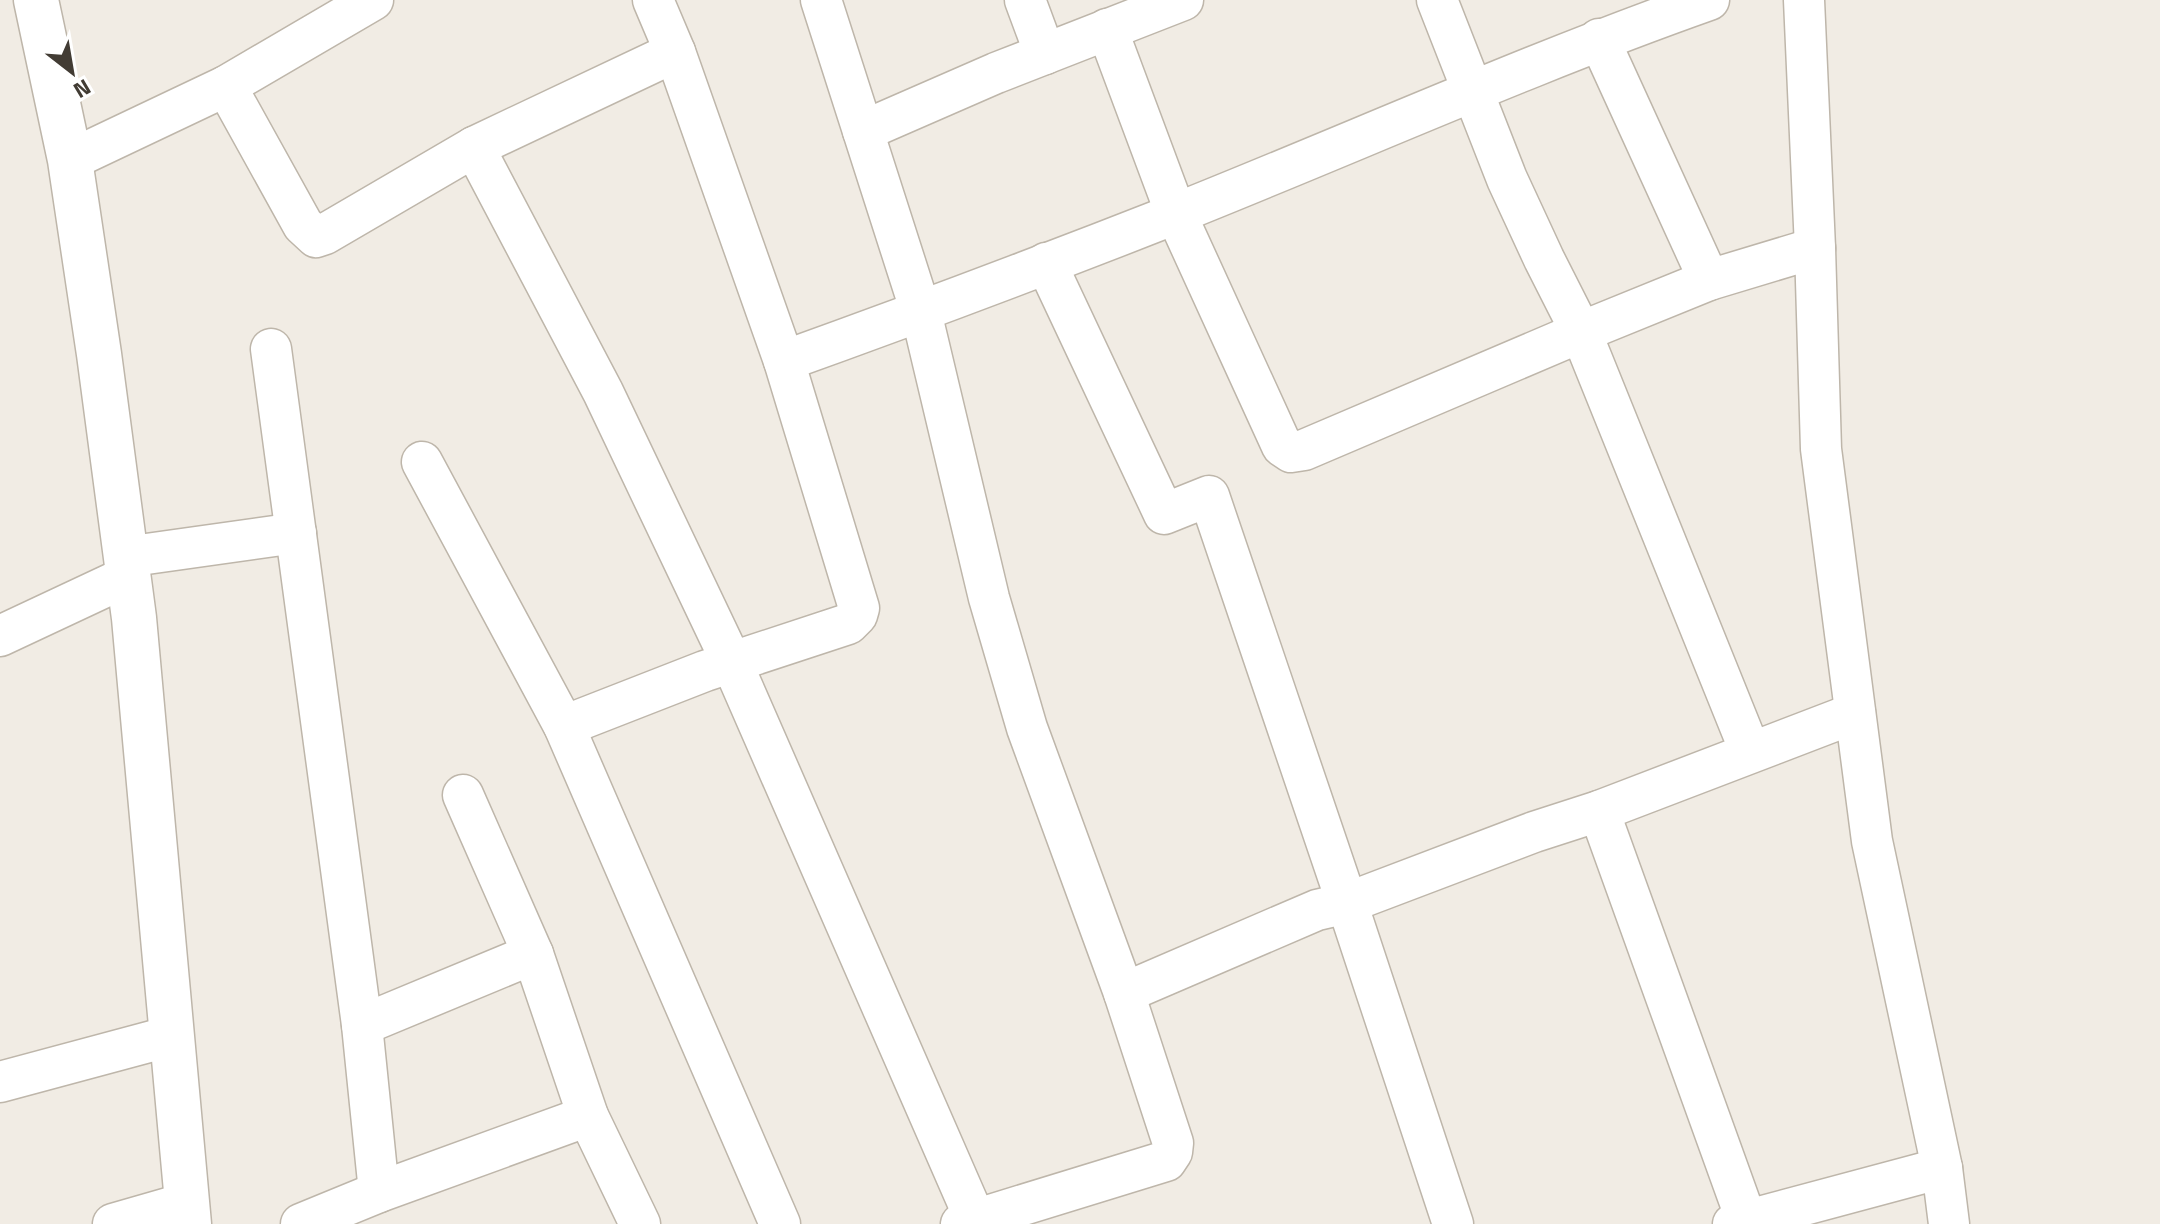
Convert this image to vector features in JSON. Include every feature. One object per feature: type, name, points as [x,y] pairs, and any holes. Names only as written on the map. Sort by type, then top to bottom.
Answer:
[{"type":"street","points":[[36,0],[70,160],[127,566],[187,1214],[113,1224]]},
{"type":"street","points":[[70,160],[226,86],[373,0]]},
{"type":"street","points":[[564,726],[732,663],[848,624],[859,608],[784,361],[675,52],[653,0]]},
{"type":"street","points":[[474,147],[603,392],[732,663],[968,1222],[1166,1161],[1173,1143],[1124,993],[1027,728],[989,598],[921,312],[821,0]]},
{"type":"street","points":[[1025,0],[1045,54]]},
{"type":"street","points":[[863,131],[1183,0]]},
{"type":"street","points":[[1437,0],[1471,91],[1538,246],[1581,332],[1750,751]]},
{"type":"street","points":[[784,361],[1176,214],[1599,39],[1709,0]]},
{"type":"street","points":[[1804,0],[1821,449],[1872,841],[1942,1168],[1949,1224]]},
{"type":"street","points":[[1107,29],[1176,214],[1282,446],[1291,452],[1304,450],[1709,280],[1815,248]]},
{"type":"street","points":[[1599,39],[1709,280]]},
{"type":"street","points":[[226,86],[303,225],[316,237],[474,147],[675,52]]},
{"type":"street","points":[[1046,263],[1164,514],[1209,496],[1453,1224]]},
{"type":"street","points":[[271,349],[362,1025],[379,1192]]},
{"type":"street","points":[[422,462],[564,726],[780,1224]]},
{"type":"street","points":[[0,636],[127,566],[296,533]]},
{"type":"street","points":[[1124,993],[1317,910],[1347,903],[1534,832],[1599,811],[1855,713]]},
{"type":"street","points":[[463,795],[533,954],[588,1116],[640,1224]]},
{"type":"street","points":[[1599,811],[1740,1222],[1942,1168]]},
{"type":"street","points":[[362,1025],[533,954]]},
{"type":"street","points":[[0,1082],[171,1036]]},
{"type":"street","points":[[301,1224],[379,1192],[588,1116]]}]
